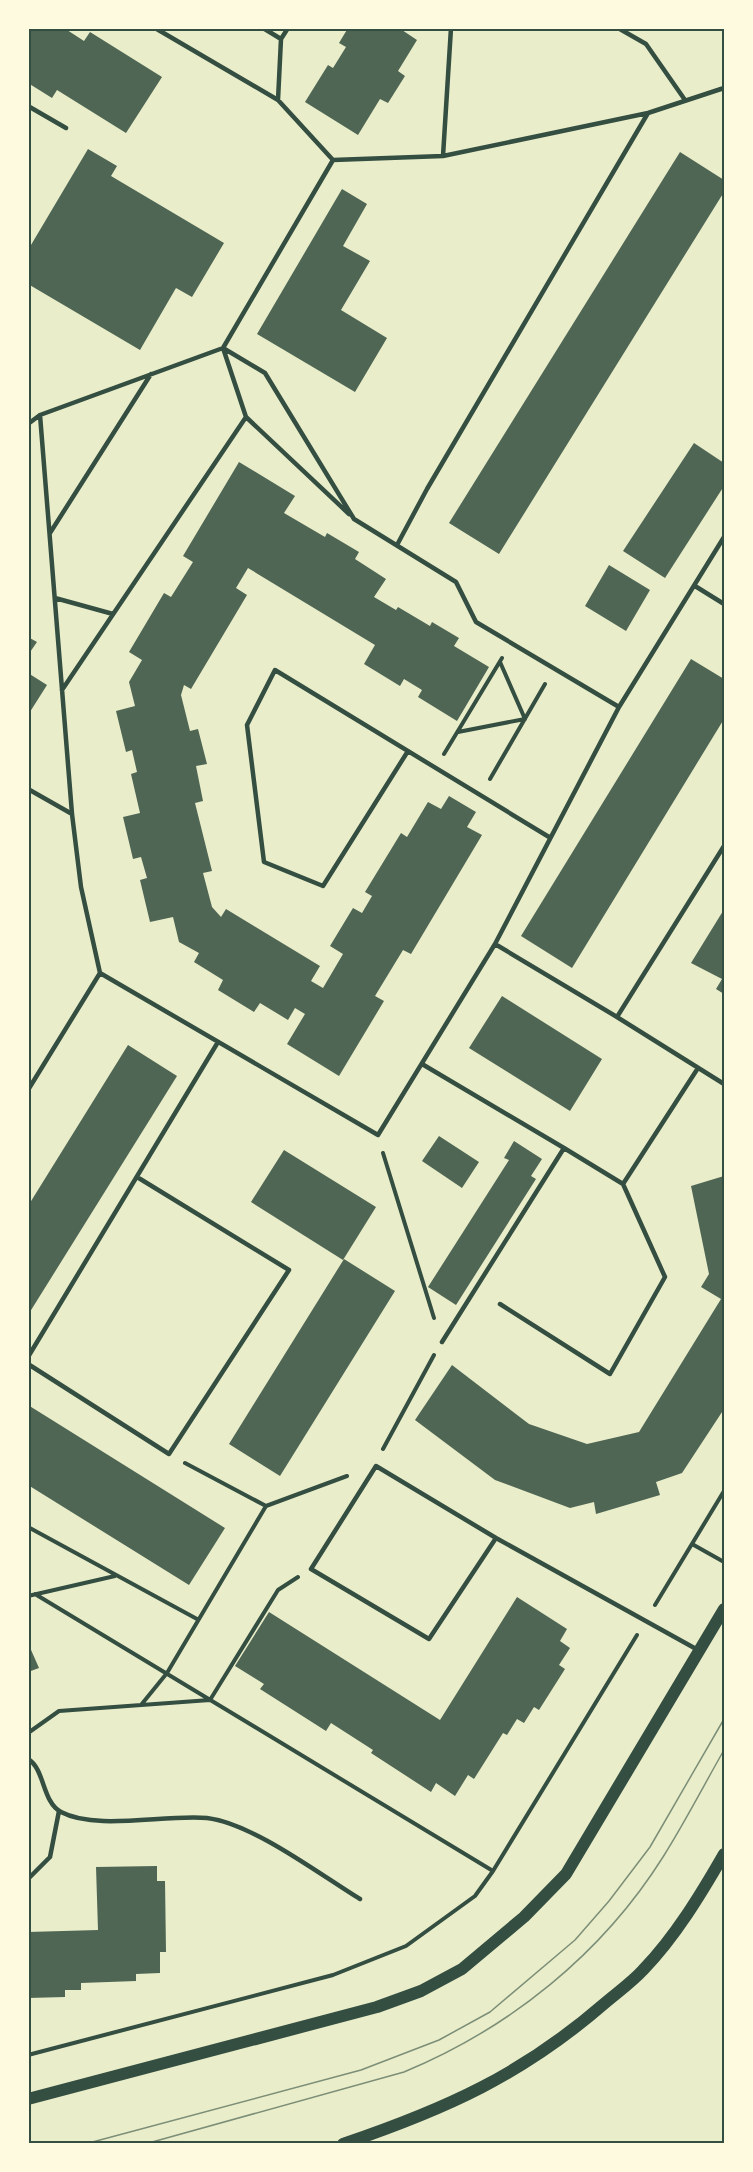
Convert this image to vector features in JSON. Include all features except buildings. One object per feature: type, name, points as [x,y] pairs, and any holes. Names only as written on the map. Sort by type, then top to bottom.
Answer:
[{"type":"main road","points":[[28,2099],[377,2007],[420,1991],[462,1969],[524,1917],[566,1874],[724,1610]]},
{"type":"main road","points":[[343,2144],[417,2119],[470,2094],[521,2067],[571,2033],[644,1970],[677,1927],[724,1854]]},
{"type":"lane","points":[[155,28],[278,100],[333,160],[443,156],[648,113],[724,88]]},
{"type":"lane","points":[[263,28],[281,39]]},
{"type":"lane","points":[[278,100],[281,39],[288,28]]},
{"type":"lane","points":[[443,156],[451,28]]},
{"type":"lane","points":[[618,28],[646,44],[685,100]]},
{"type":"lane","points":[[28,106],[66,128]]},
{"type":"lane","points":[[397,545],[427,489],[648,113]]},
{"type":"lane","points":[[28,424],[40,415],[223,348],[333,160]]},
{"type":"lane","points":[[223,348],[246,417],[354,519],[456,582],[476,622],[620,707]]},
{"type":"lane","points":[[223,348],[265,373],[354,519]]},
{"type":"lane","points":[[50,533],[152,374]]},
{"type":"lane","points":[[28,1090],[100,973],[81,887],[72,813],[40,415]]},
{"type":"lane","points":[[62,690],[246,417]]},
{"type":"lane","points":[[100,973],[378,1135],[495,944],[549,837],[620,707],[724,537]]},
{"type":"lane","points":[[695,586],[724,604]]},
{"type":"lane","points":[[55,598],[113,615]]},
{"type":"lane","points":[[408,751],[323,886],[264,862],[247,725],[275,670],[436,767],[549,837]]},
{"type":"lane","points":[[28,789],[72,813]]},
{"type":"lane","points":[[617,1017],[724,846]]},
{"type":"lane","points":[[495,944],[724,1084]]},
{"type":"lane","points":[[28,1357],[218,1042]]},
{"type":"lane","points":[[422,1064],[623,1184],[665,1277],[610,1374],[500,1304]]},
{"type":"lane","points":[[623,1184],[698,1068]]},
{"type":"lane","points":[[442,1342],[564,1148]]},
{"type":"lane","points":[[28,1364],[169,1454],[289,1270],[137,1177]]},
{"type":"lane","points":[[496,1538],[429,1639],[311,1569],[376,1466],[496,1538],[646,1619],[700,1652]]},
{"type":"lane","points":[[28,1759],[34,1762],[46,1792],[58,1811],[82,1820],[208,1818],[253,1833],[360,1899]]},
{"type":"lane","points":[[28,1879],[50,1857],[58,1811]]},
{"type":"path","points":[[436,767],[511,642]]},
{"type":"path","points":[[500,662],[525,719]]},
{"type":"path","points":[[480,795],[555,668]]},
{"type":"path","points":[[457,732],[525,719]]},
{"type":"path","points":[[141,1705],[167,1673],[266,1506],[376,1466],[390,1433],[442,1342],[378,1135]]},
{"type":"path","points":[[169,1454],[266,1506]]},
{"type":"path","points":[[28,2055],[322,1978],[414,1940],[475,1896],[493,1871],[724,1491]]},
{"type":"path","points":[[28,1527],[197,1619]]},
{"type":"path","points":[[692,1544],[724,1562]]},
{"type":"path","points":[[210,1700],[278,1590],[311,1569]]},
{"type":"path","points":[[28,1596],[117,1575]]},
{"type":"path","points":[[35,1594],[493,1871]]},
{"type":"path","points":[[28,1733],[59,1711],[210,1700]]},
{"type":"tram line","points":[[85,2144],[361,2070],[439,2040],[490,2012],[575,1940],[609,1901],[650,1847],[724,1719]]},
{"type":"tram line","points":[[145,2144],[404,2072],[481,2033],[516,2010],[582,1956],[639,1892],[671,1844],[724,1750]]}]
